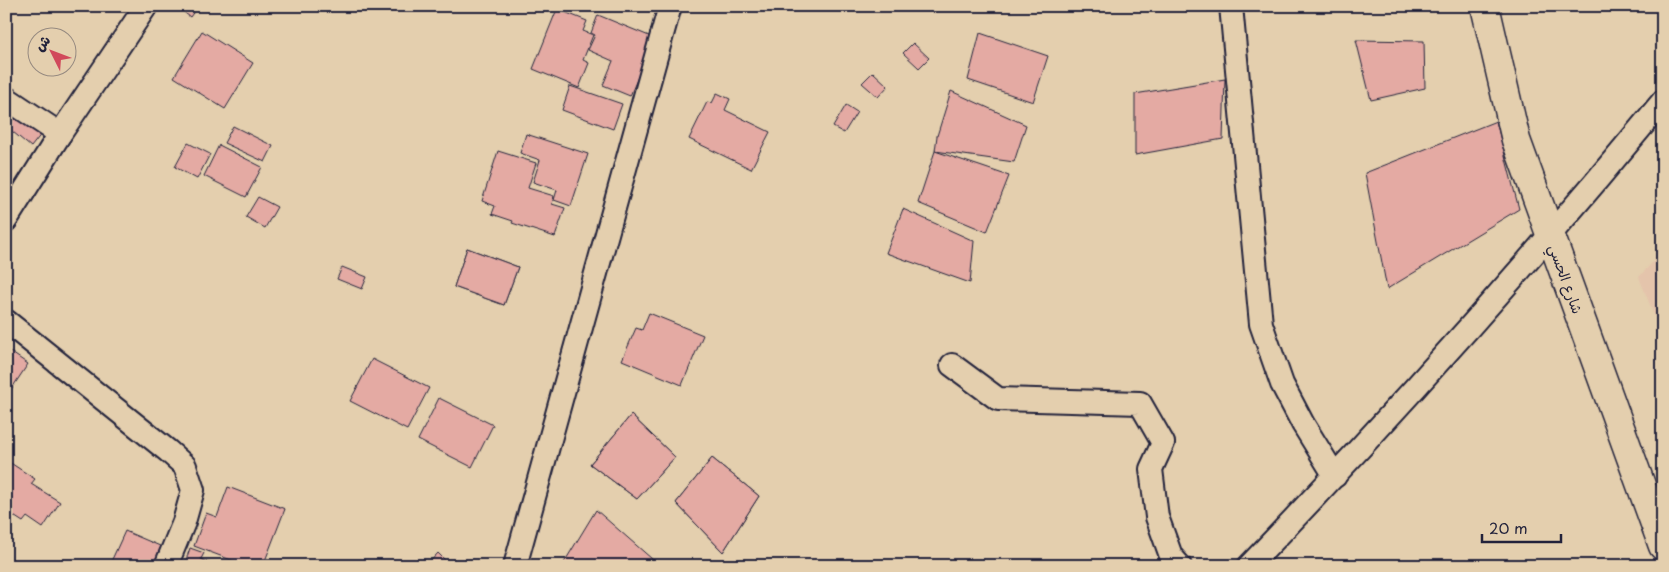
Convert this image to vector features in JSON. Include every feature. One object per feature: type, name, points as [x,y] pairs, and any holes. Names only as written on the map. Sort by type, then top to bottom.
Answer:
[{"type":"street","points":[[6,220],[60,134],[146,6]]},
{"type":"street","points":[[515,566],[670,6]]},
{"type":"street","points":[[1231,6],[1260,324],[1282,384],[1303,424],[1335,476]]},
{"type":"street","name":"شارع الحسي","points":[[1485,6],[1516,140],[1663,546]]},
{"type":"street","points":[[6,98],[60,134]]},
{"type":"street","points":[[1249,566],[1335,476],[1550,236],[1663,101]]},
{"type":"street","points":[[6,321],[185,466],[193,490],[184,522],[166,566]]},
{"type":"street","points":[[952,365],[998,399],[1140,403],[1163,443],[1151,469],[1157,517],[1171,556],[1180,566]]},
{"type":"shaded area","points":[[1663,251],[1663,338],[1639,277]]},
{"type":"building","points":[[176,6],[198,6],[190,17]]},
{"type":"building","points":[[557,9],[587,21],[583,31],[593,35],[583,60],[589,63],[579,88],[533,69]]},
{"type":"building","points":[[598,15],[654,38],[630,96],[603,85],[613,61],[588,50],[595,35],[591,33]]},
{"type":"building","points":[[202,31],[253,63],[225,109],[174,77]]},
{"type":"building","points":[[980,33],[1048,56],[1033,102],[968,80]]},
{"type":"building","points":[[1356,40],[1424,41],[1425,88],[1371,100]]},
{"type":"building","points":[[913,43],[929,58],[919,68],[903,53]]},
{"type":"building","points":[[873,72],[888,86],[878,97],[862,83]]},
{"type":"building","points":[[1225,79],[1223,139],[1135,155],[1135,94]]},
{"type":"building","points":[[570,86],[622,104],[613,129],[562,110]]},
{"type":"building","points":[[951,91],[1026,125],[1014,162],[935,151],[937,136]]},
{"type":"building","points":[[717,93],[730,99],[725,110],[770,132],[751,169],[689,139],[707,102],[712,103]]},
{"type":"building","points":[[846,105],[857,112],[844,133],[833,127]]},
{"type":"building","points":[[18,113],[42,133],[31,147],[7,127]]},
{"type":"building","points":[[1496,121],[1519,209],[1387,289],[1365,173]]},
{"type":"building","points":[[233,126],[273,146],[265,162],[224,143]]},
{"type":"building","points":[[526,134],[588,154],[571,206],[554,200],[557,190],[533,182],[540,160],[520,153]]},
{"type":"building","points":[[188,143],[210,154],[197,179],[175,167]]},
{"type":"building","points":[[219,145],[262,167],[246,197],[204,176]]},
{"type":"building","points":[[498,151],[536,163],[528,188],[554,196],[552,204],[565,208],[555,237],[512,223],[513,221],[492,214],[495,206],[482,201]]},
{"type":"building","points":[[935,151],[1009,176],[987,232],[918,203]]},
{"type":"building","points":[[258,197],[277,207],[265,228],[246,217]]},
{"type":"building","points":[[903,209],[974,241],[970,283],[886,253]]},
{"type":"building","points":[[467,248],[518,267],[504,305],[454,287]]},
{"type":"building","points":[[467,248],[518,267],[504,305],[454,287]]},
{"type":"building","points":[[342,267],[367,277],[362,289],[337,279]]},
{"type":"building","points":[[649,313],[703,335],[682,385],[622,360],[636,328],[642,330]]},
{"type":"building","points":[[6,349],[28,364],[6,397]]},
{"type":"building","points":[[372,359],[429,388],[407,430],[350,401]]},
{"type":"building","points":[[439,398],[493,425],[472,467],[418,440]]},
{"type":"building","points":[[631,415],[675,457],[637,499],[590,464]]},
{"type":"building","points":[[631,415],[675,457],[637,499],[590,464]]},
{"type":"building","points":[[712,458],[759,496],[723,552],[676,503]]},
{"type":"building","points":[[712,458],[759,496],[723,552],[676,503]]},
{"type":"building","points":[[6,460],[35,479],[31,484],[60,502],[43,528],[27,517],[23,522],[6,511]]},
{"type":"building","points":[[228,487],[285,509],[263,566],[247,566],[194,546],[206,513],[217,517]]},
{"type":"building","points":[[596,510],[652,559],[648,566],[562,566]]},
{"type":"building","points":[[125,531],[167,549],[159,566],[109,566]]},
{"type":"building","points":[[190,548],[204,553],[201,559],[216,566],[184,566]]},
{"type":"building","points":[[438,553],[448,563],[445,566],[426,566]]}]
